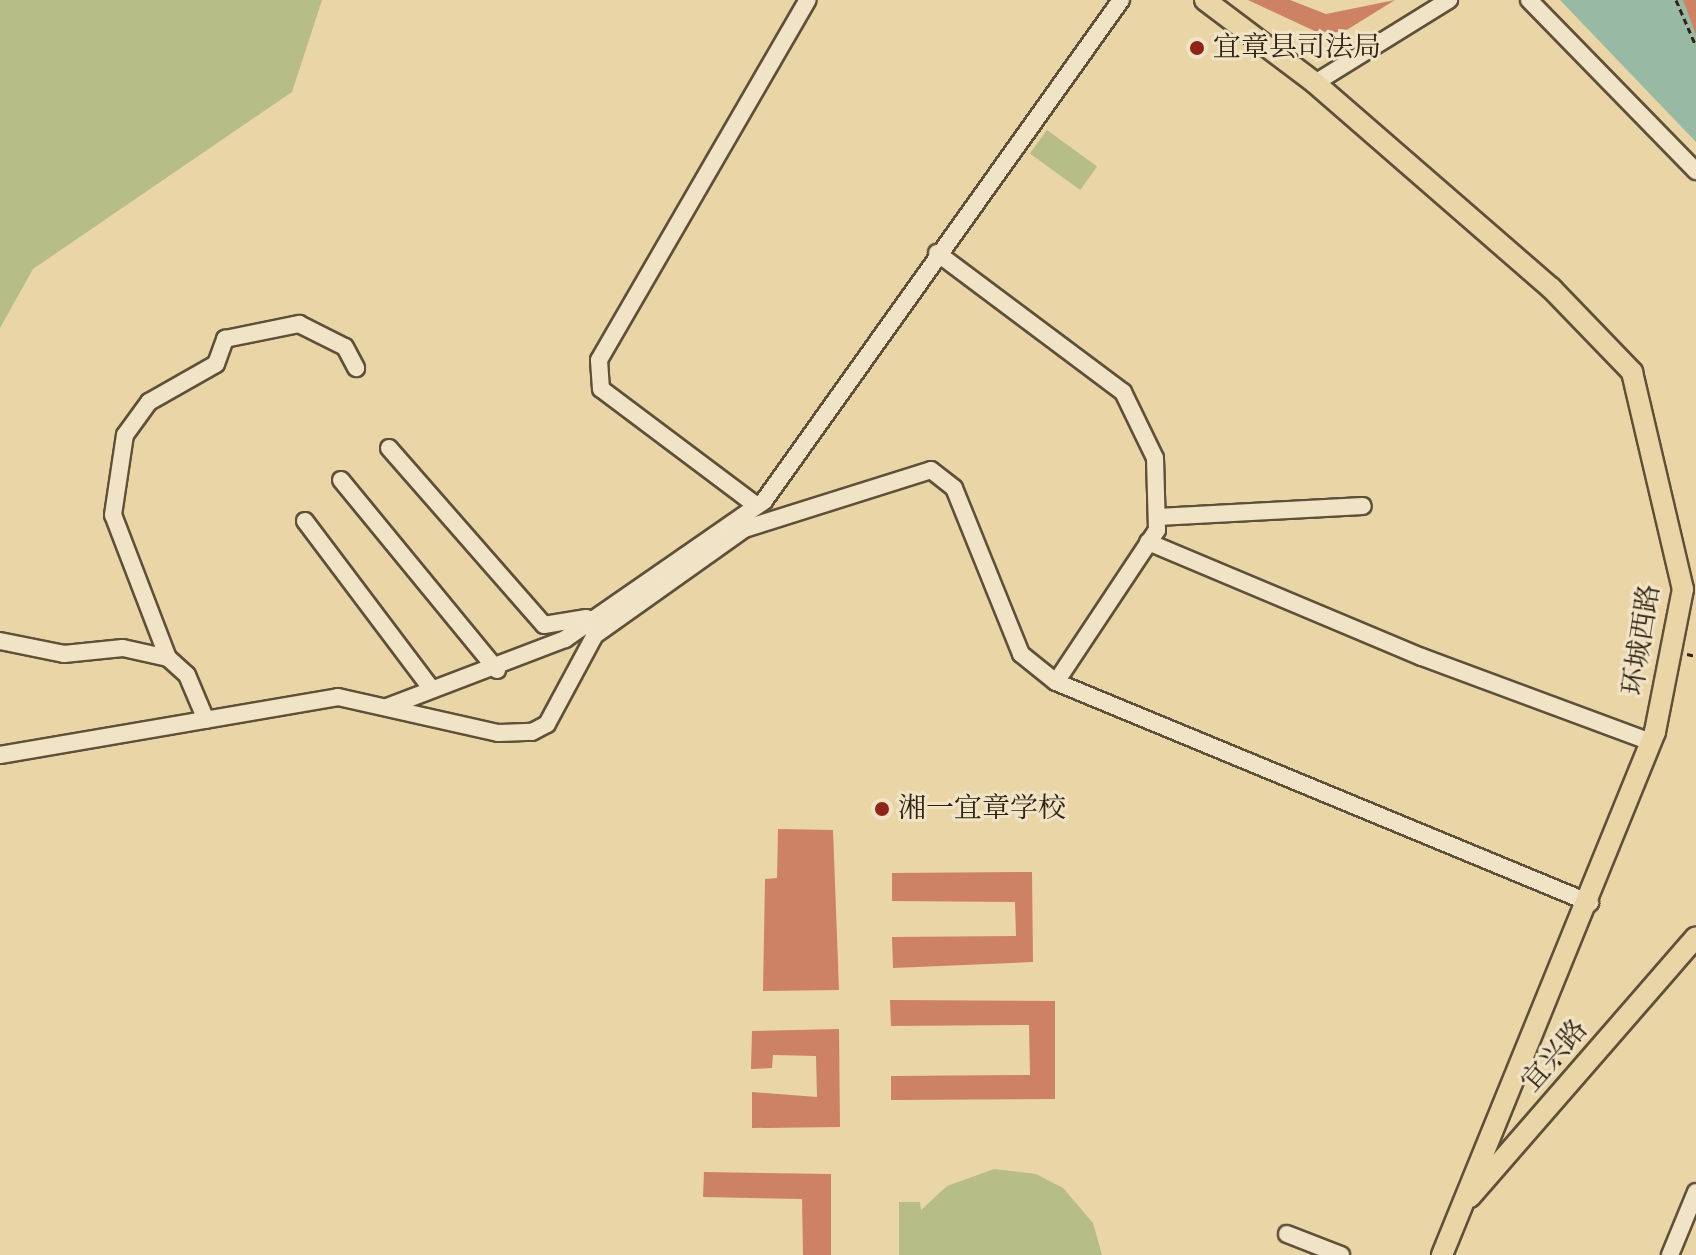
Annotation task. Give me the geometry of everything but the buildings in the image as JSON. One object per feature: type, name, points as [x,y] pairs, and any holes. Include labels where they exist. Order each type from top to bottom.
[{"type":"main road","name":"环城西路","points":[[1205,0],[1315,83],[1551,288],[1632,372],[1683,589],[1651,742],[1590,903],[1457,1212],[1442,1255]]},
{"type":"main road","name":"宜兴路","points":[[1457,1212],[1696,937]]},
{"type":"street","points":[[753,503],[601,389],[599,360],[808,0]]},
{"type":"street","points":[[387,707],[430,687],[497,670],[565,639],[753,503],[764,501],[937,253],[1121,0]]},
{"type":"street","points":[[1315,83],[1449,0]]},
{"type":"street","points":[[1529,0],[1696,171]]},
{"type":"street","points":[[937,253],[1123,392],[1155,458],[1158,517],[1148,542],[1056,682]]},
{"type":"street","points":[[206,720],[187,675],[168,658],[113,515],[125,435],[149,402],[216,364],[225,339],[299,324],[345,347],[356,368]]},
{"type":"street","points":[[389,448],[544,625],[594,616]]},
{"type":"street","points":[[0,755],[322,698],[387,707],[498,733],[532,732],[547,724],[595,635],[744,529],[931,470],[954,488],[1021,654],[1056,682],[1590,903]]},
{"type":"street","points":[[341,480],[497,670]]},
{"type":"street","points":[[1158,517],[1363,506]]},
{"type":"street","points":[[305,521],[430,687]]},
{"type":"street","points":[[1148,542],[1447,667],[1651,742]]},
{"type":"street","points":[[0,641],[64,654],[123,648],[168,658]]},
{"type":"street","points":[[1670,1255],[1696,1192]]},
{"type":"street","points":[[1287,1234],[1341,1255]]},
{"type":"path","points":[[1676,0],[1696,46]]},
{"type":"path","points":[[1531,1039],[1575,1076]]},
{"type":"green space","points":[[0,0],[322,0],[292,92],[33,269],[0,328]]},
{"type":"green space","points":[[1047,130],[1097,166],[1080,190],[1030,153]]},
{"type":"green space","points":[[994,1169],[1036,1174],[1063,1188],[1093,1223],[1102,1255],[899,1255],[899,1202],[920,1202],[921,1210],[947,1186]]},
{"type":"shaded area","points":[[1560,0],[1688,0],[1696,16],[1696,142]]},
{"type":"place","name":"宜章县司法局","points":[[1197,48]]},
{"type":"place","name":"湘一宜章学校","points":[[882,809]]}]
